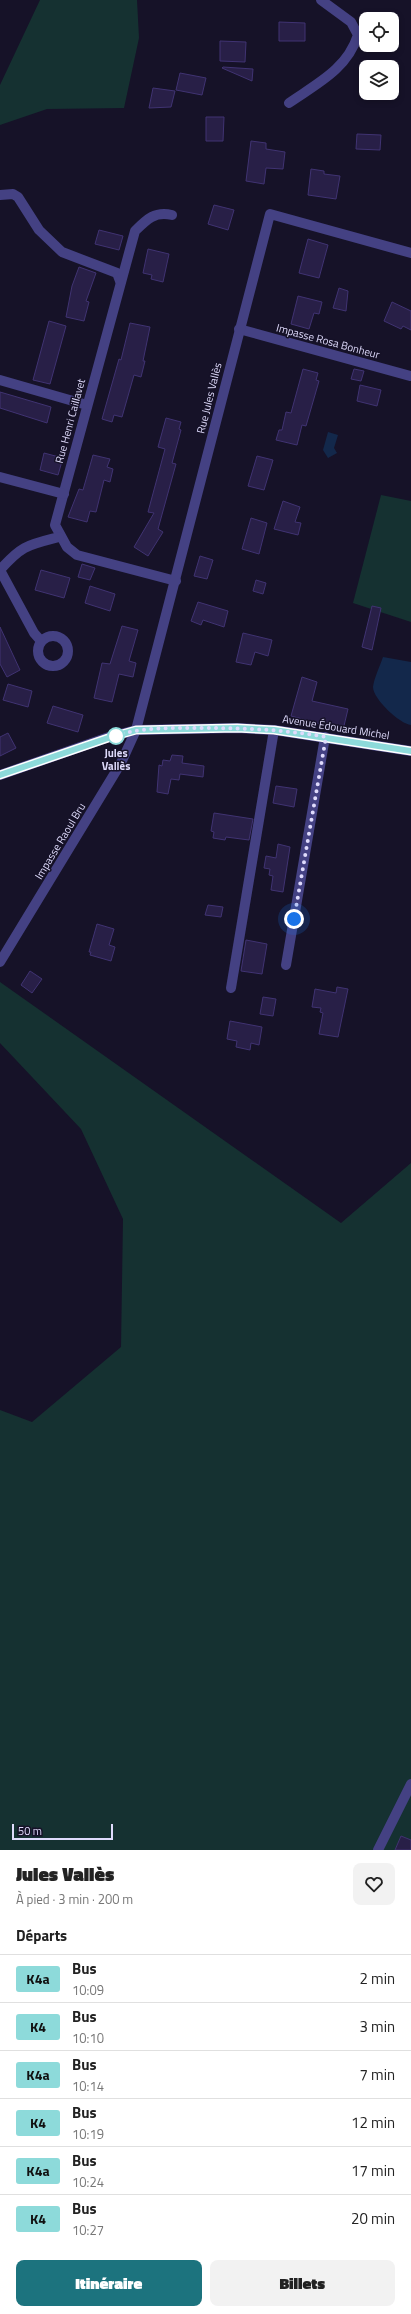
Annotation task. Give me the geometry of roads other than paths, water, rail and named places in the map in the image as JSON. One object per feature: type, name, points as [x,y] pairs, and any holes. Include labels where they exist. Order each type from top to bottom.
[{"type":"street","points":[[289,103],[334,72],[353,51],[358,35],[351,22],[321,0]]},
{"type":"street","points":[[0,195],[13,194],[26,207],[39,230],[62,252],[117,273],[120,282]]},
{"type":"street","name":"Rue Henri Caillavet","points":[[59,537],[55,526],[56,519],[135,230],[148,217],[162,213],[172,215]]},
{"type":"street","name":"Rue Jules Vallès","points":[[136,730],[176,581],[239,329],[270,214],[411,253]]},
{"type":"street","name":"Impasse Rosa Bonheur","points":[[239,329],[410,376]]},
{"type":"street","points":[[0,380],[87,405]]},
{"type":"street","points":[[0,478],[64,494]]},
{"type":"street","points":[[41,641],[34,633],[0,570],[16,552],[27,545],[59,537],[67,547],[77,555],[176,581]]},
{"type":"street","name":"Avenue Édouard Michel","points":[[0,775],[108,738],[136,730],[237,728],[274,730],[411,751]]},
{"type":"street","name":"Impasse Raoul Bru","points":[[0,962],[121,763],[136,730]]},
{"type":"street","points":[[231,988],[274,730]]},
{"type":"street","points":[[286,965],[326,737]]},
{"type":"street","points":[[378,1850],[388,1827],[411,1784]]},
{"type":"water","points":[[328,432],[338,435],[334,448],[337,453],[328,458],[323,450]]},
{"type":"water","points":[[383,657],[411,662],[411,725],[406,724],[394,716],[377,698],[374,692],[374,683]]},
{"type":"place","name":"Jules Vallès","points":[[116,736]]}]
